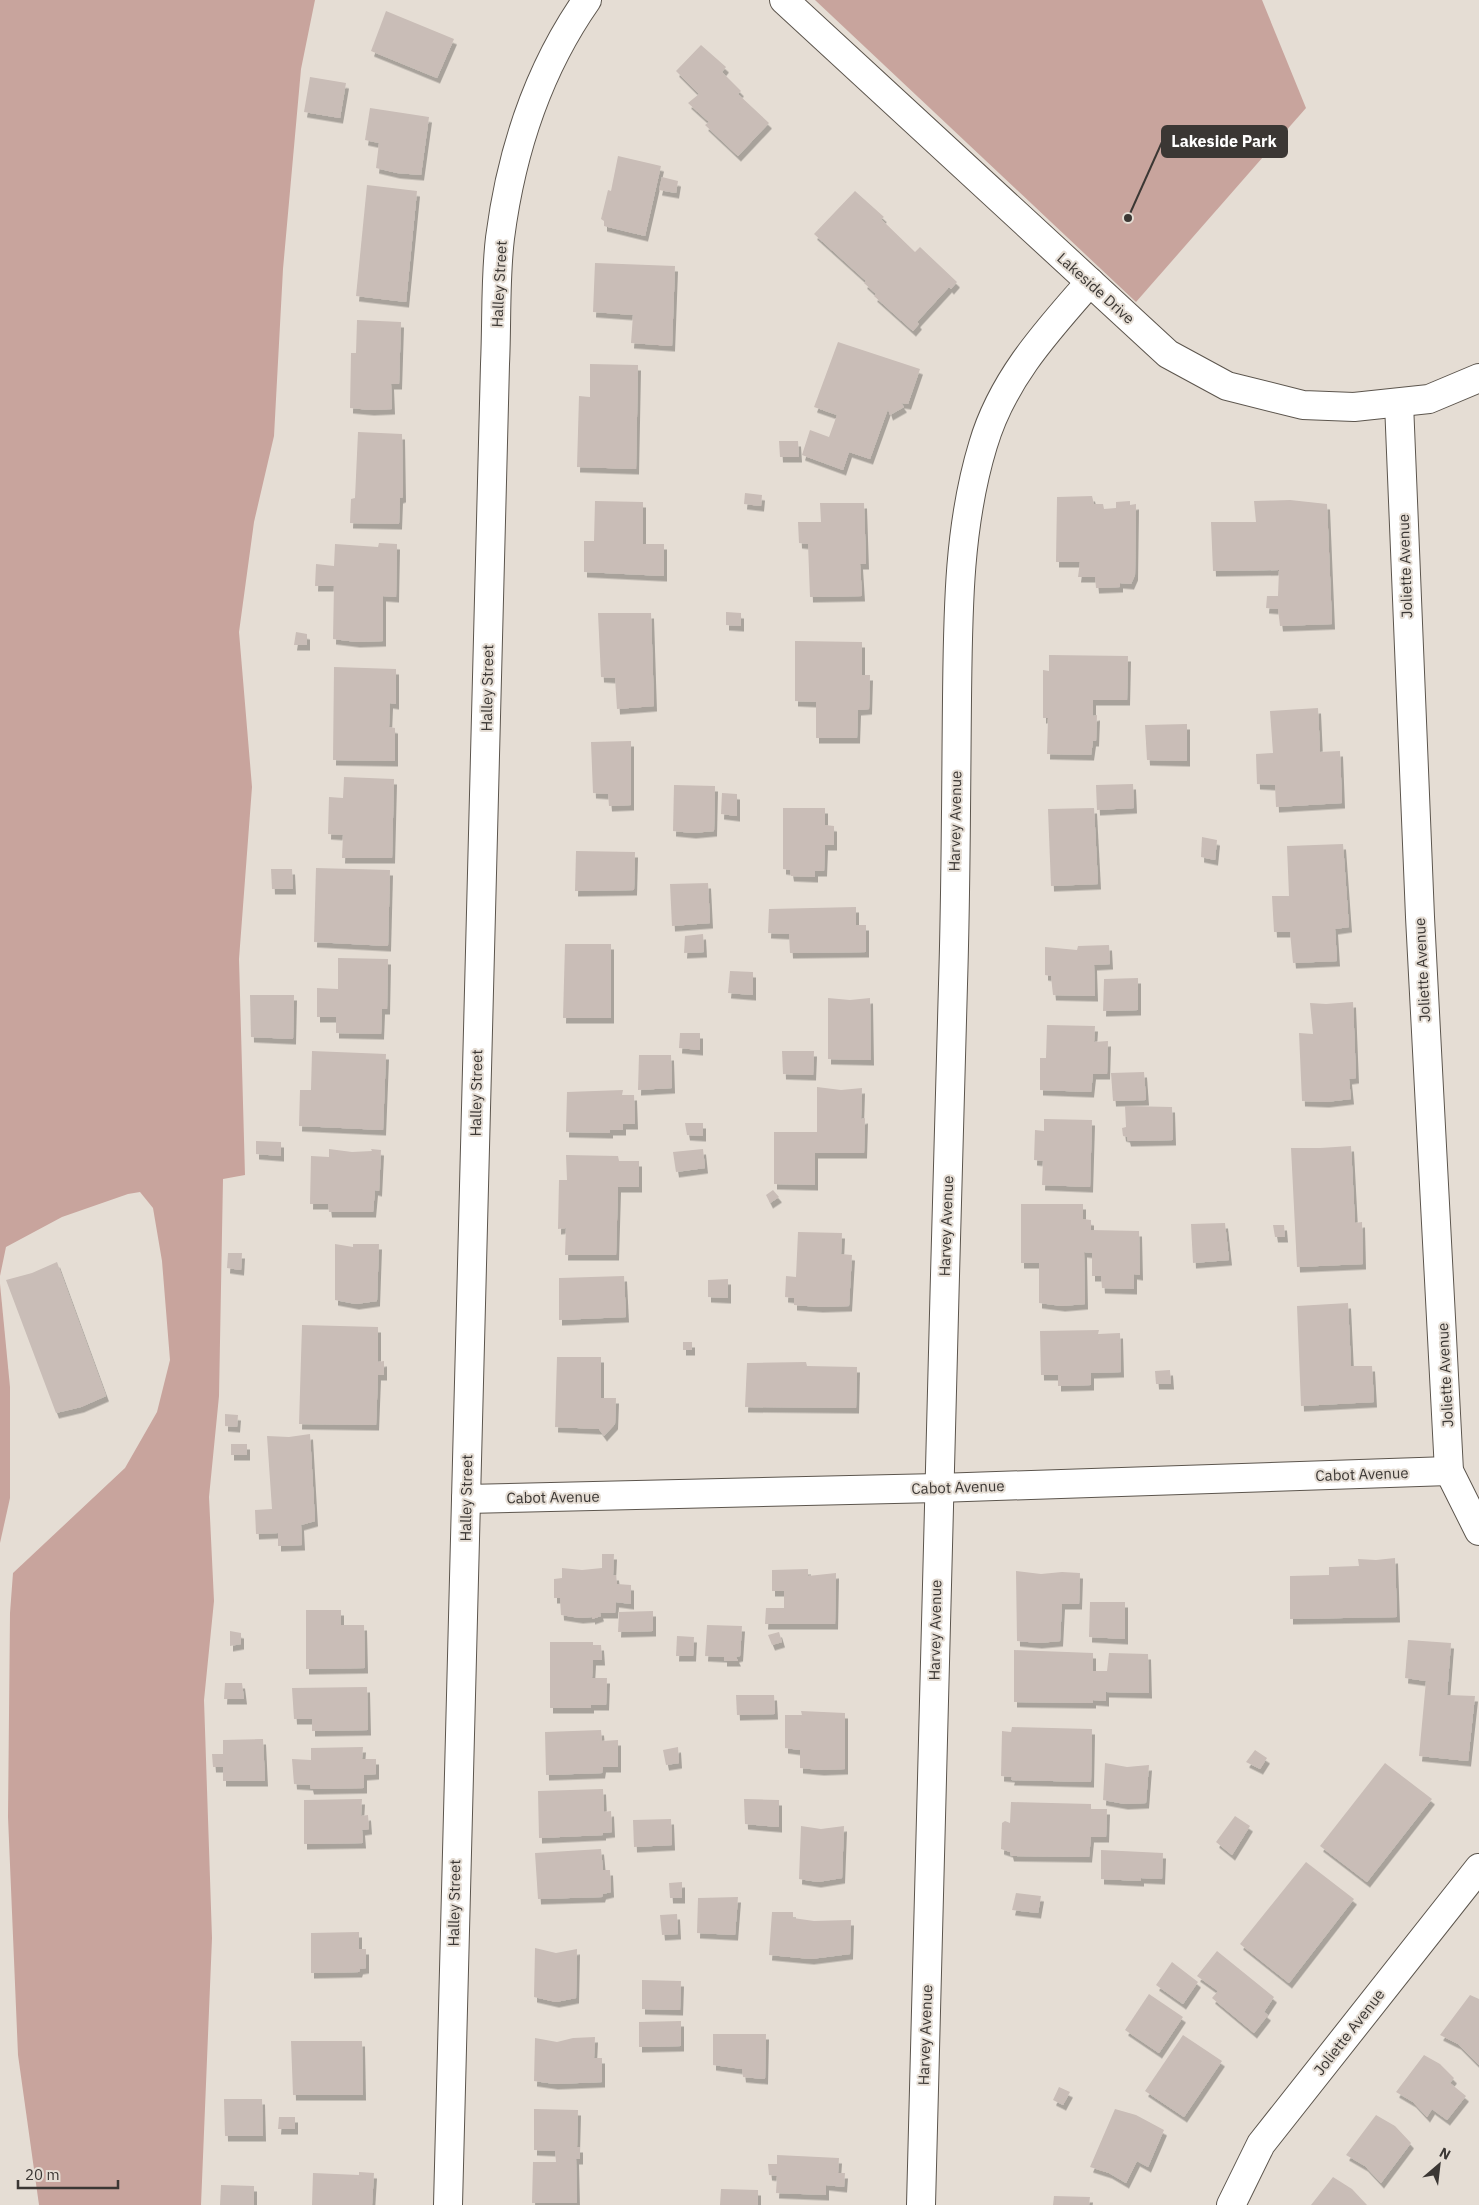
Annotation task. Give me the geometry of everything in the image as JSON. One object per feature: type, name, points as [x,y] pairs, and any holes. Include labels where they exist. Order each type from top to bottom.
[{"type":"street","name":"Halley Street","points":[[448,2205],[494,384],[500,240],[509,178],[527,119],[539,88],[567,29],[588,0]]},
{"type":"street","name":"Lakeside Drive","points":[[784,0],[1168,354],[1227,386],[1303,405],[1354,408],[1430,399],[1479,378]]},
{"type":"street","name":"Harvey Avenue","points":[[921,2205],[938,1488],[953,977],[958,632],[961,561],[983,442],[1008,384],[1039,339],[1090,282]]},
{"type":"street","name":"Joliette Avenue","points":[[1399,403],[1419,907],[1450,1471],[1479,1531]]},
{"type":"street","name":"Cabot Avenue","points":[[466,1499],[938,1488],[1450,1471]]},
{"type":"street","name":"Joliette Avenue","points":[[1232,2205],[1261,2144],[1479,1868]]},
{"type":"shaded area","points":[[0,0],[315,0],[301,69],[283,269],[274,436],[254,522],[239,632],[252,787],[239,959],[245,1175],[223,1179],[219,1396],[209,1497],[214,1601],[204,1700],[212,1938],[201,2205],[39,2205],[18,2055],[8,1817],[10,1613],[13,1573],[125,1468],[157,1412],[170,1360],[162,1261],[153,1208],[140,1192],[128,1194],[62,1217],[6,1247],[0,1276]]},
{"type":"shaded area","points":[[815,0],[1262,0],[1306,108],[1136,302]]},
{"type":"shaded area","points":[[0,1284],[10,1387],[10,1498],[0,1543]]},
{"type":"building","points":[[386,11],[454,39],[437,78],[371,51]]},
{"type":"building","points":[[701,45],[726,67],[722,72],[741,91],[738,94],[769,123],[738,156],[705,125],[709,122],[688,103],[699,94],[676,71]]},
{"type":"building","points":[[310,77],[346,83],[340,118],[304,112]]},
{"type":"building","points":[[370,108],[429,117],[421,175],[397,173],[376,168],[379,143],[365,140]]},
{"type":"building","points":[[618,156],[661,166],[645,236],[604,226],[604,221],[601,219],[608,190],[611,191]]},
{"type":"building","points":[[662,177],[678,181],[676,193],[659,190]]},
{"type":"building","points":[[367,185],[417,191],[406,302],[356,296]]},
{"type":"building","points":[[855,191],[884,217],[881,219],[915,252],[920,247],[957,282],[951,289],[949,287],[917,322],[919,324],[913,331],[874,296],[876,294],[864,283],[866,281],[814,234]]},
{"type":"building","points":[[595,263],[675,266],[672,346],[631,343],[633,315],[593,312]]},
{"type":"building","points":[[357,320],[401,322],[399,384],[391,384],[392,409],[350,408],[351,353],[356,353]]},
{"type":"building","points":[[838,342],[920,369],[908,404],[901,403],[904,407],[890,415],[888,409],[870,459],[849,452],[843,470],[802,455],[810,430],[829,437],[837,415],[814,407]]},
{"type":"building","points":[[590,364],[638,365],[636,469],[577,467],[579,396],[590,397]]},
{"type":"building","points":[[358,432],[402,434],[403,497],[400,498],[399,524],[350,523],[351,499],[355,498]]},
{"type":"building","points":[[779,441],[798,441],[799,457],[780,457]]},
{"type":"building","points":[[745,493],[762,495],[761,506],[744,504]]},
{"type":"building","points":[[1092,496],[1094,504],[1103,504],[1104,509],[1116,508],[1116,502],[1130,501],[1130,505],[1136,504],[1135,575],[1131,584],[1120,583],[1120,587],[1096,588],[1095,577],[1078,577],[1080,562],[1056,562],[1057,497]]},
{"type":"building","points":[[1290,500],[1327,504],[1332,624],[1280,626],[1278,609],[1266,608],[1267,596],[1278,596],[1279,570],[1213,571],[1211,522],[1256,522],[1254,501]]},
{"type":"building","points":[[595,501],[643,502],[643,544],[664,544],[664,576],[584,572],[584,541],[594,541]]},
{"type":"building","points":[[820,503],[864,503],[866,564],[860,564],[862,596],[810,597],[808,544],[799,543],[798,522],[821,522]]},
{"type":"building","points":[[379,543],[397,544],[396,597],[383,596],[383,641],[357,642],[333,639],[334,586],[315,586],[316,564],[334,566],[335,544],[378,547]]},
{"type":"building","points":[[726,612],[741,613],[741,626],[726,625]]},
{"type":"building","points":[[598,613],[651,613],[654,706],[617,709],[615,678],[601,677]]},
{"type":"building","points":[[296,632],[307,634],[307,645],[294,645]]},
{"type":"building","points":[[795,641],[862,642],[862,675],[870,675],[869,709],[858,710],[857,738],[816,738],[816,702],[795,701]]},
{"type":"building","points":[[1049,655],[1128,656],[1127,700],[1093,700],[1093,716],[1097,715],[1096,741],[1093,741],[1091,755],[1047,754],[1048,718],[1043,718],[1043,670],[1049,671]]},
{"type":"building","points":[[334,667],[396,669],[396,704],[390,703],[389,727],[395,728],[395,761],[333,760]]},
{"type":"building","points":[[1318,708],[1320,752],[1340,751],[1342,803],[1276,807],[1275,785],[1257,784],[1256,754],[1273,753],[1270,711]]},
{"type":"building","points":[[1187,724],[1187,761],[1147,760],[1145,725]]},
{"type":"building","points":[[631,741],[631,805],[609,806],[608,794],[593,793],[591,742]]},
{"type":"building","points":[[344,777],[394,779],[392,858],[342,858],[343,835],[328,834],[329,797],[343,798]]},
{"type":"building","points":[[1133,784],[1134,808],[1097,810],[1096,785]]},
{"type":"building","points":[[674,785],[715,786],[714,831],[693,833],[673,831]]},
{"type":"building","points":[[722,793],[737,794],[737,816],[721,814]]},
{"type":"building","points":[[783,808],[825,808],[825,825],[834,826],[834,845],[825,845],[824,871],[815,871],[815,877],[791,876],[790,870],[783,869]]},
{"type":"building","points":[[1094,808],[1098,884],[1051,886],[1048,809]]},
{"type":"building","points":[[1202,837],[1217,840],[1215,860],[1201,857]]},
{"type":"building","points":[[1343,844],[1349,927],[1335,929],[1337,961],[1293,963],[1290,932],[1274,932],[1272,896],[1289,896],[1287,846]]},
{"type":"building","points":[[576,851],[635,852],[634,890],[575,891]]},
{"type":"building","points":[[316,868],[390,870],[388,946],[314,942]]},
{"type":"building","points":[[271,869],[292,869],[293,889],[272,889]]},
{"type":"building","points":[[708,883],[710,923],[672,926],[670,884]]},
{"type":"building","points":[[856,907],[856,925],[866,925],[866,952],[790,953],[789,934],[768,933],[769,909]]},
{"type":"building","points":[[703,934],[704,952],[684,953],[685,936]]},
{"type":"building","points":[[565,944],[611,944],[611,1018],[563,1018]]},
{"type":"building","points":[[1109,945],[1110,964],[1094,965],[1095,996],[1053,995],[1051,976],[1045,975],[1045,947],[1077,950],[1078,946]]},
{"type":"building","points":[[338,958],[388,959],[387,1009],[382,1009],[381,1034],[336,1033],[336,1017],[317,1017],[317,988],[338,989]]},
{"type":"building","points":[[730,971],[753,972],[753,995],[728,993]]},
{"type":"building","points":[[1138,978],[1138,1010],[1103,1011],[1104,979]]},
{"type":"building","points":[[250,995],[294,995],[293,1039],[251,1037]]},
{"type":"building","points":[[828,998],[850,1000],[870,998],[871,1060],[828,1059]]},
{"type":"building","points":[[1353,1002],[1356,1078],[1349,1079],[1351,1099],[1326,1102],[1302,1101],[1299,1033],[1313,1034],[1310,1003]]},
{"type":"building","points":[[1047,1025],[1095,1026],[1094,1042],[1108,1041],[1107,1074],[1093,1074],[1091,1092],[1040,1090],[1040,1058],[1046,1058]]},
{"type":"building","points":[[680,1033],[700,1033],[700,1050],[679,1048]]},
{"type":"building","points":[[312,1051],[386,1054],[383,1130],[299,1126],[300,1090],[311,1090]]},
{"type":"building","points":[[782,1051],[814,1051],[813,1075],[783,1074]]},
{"type":"building","points":[[639,1055],[671,1055],[672,1088],[638,1090]]},
{"type":"building","points":[[1144,1072],[1146,1100],[1113,1101],[1111,1073]]},
{"type":"building","points":[[817,1087],[841,1090],[862,1088],[861,1119],[865,1118],[864,1153],[815,1153],[815,1185],[774,1184],[774,1132],[817,1132]]},
{"type":"building","points":[[623,1090],[622,1095],[634,1095],[635,1124],[623,1124],[623,1130],[610,1130],[610,1133],[566,1132],[567,1092]]},
{"type":"building","points":[[1125,1106],[1172,1107],[1173,1140],[1128,1141],[1127,1137],[1123,1136],[1122,1128],[1126,1127]]},
{"type":"building","points":[[1044,1119],[1092,1120],[1090,1187],[1042,1185],[1043,1161],[1034,1160],[1035,1130],[1044,1131]]},
{"type":"building","points":[[685,1123],[703,1123],[703,1136],[687,1135]]},
{"type":"building","points":[[256,1141],[281,1142],[281,1156],[256,1154]]},
{"type":"building","points":[[1351,1146],[1355,1223],[1362,1222],[1363,1264],[1297,1267],[1291,1148]]},
{"type":"building","points":[[329,1149],[352,1152],[372,1151],[371,1149],[381,1150],[379,1191],[375,1190],[373,1212],[329,1212],[328,1204],[310,1204],[311,1156],[329,1157]]},
{"type":"building","points":[[703,1149],[705,1168],[676,1172],[673,1152]]},
{"type":"building","points":[[566,1155],[618,1156],[619,1161],[639,1161],[639,1187],[618,1187],[616,1255],[565,1255],[566,1228],[558,1229],[559,1180],[567,1180]]},
{"type":"building","points":[[773,1190],[779,1197],[770,1203],[766,1195]]},
{"type":"building","points":[[1021,1204],[1083,1204],[1083,1219],[1091,1220],[1091,1230],[1139,1231],[1140,1275],[1134,1274],[1134,1289],[1102,1288],[1101,1276],[1092,1276],[1092,1253],[1084,1252],[1085,1304],[1062,1306],[1039,1303],[1039,1263],[1021,1263]]},
{"type":"building","points":[[1225,1223],[1229,1260],[1193,1263],[1191,1224]]},
{"type":"building","points":[[1273,1225],[1284,1225],[1285,1237],[1275,1237]]},
{"type":"building","points":[[798,1232],[842,1233],[841,1254],[852,1255],[849,1306],[820,1307],[794,1305],[794,1298],[785,1297],[786,1276],[796,1277]]},
{"type":"building","points":[[335,1244],[353,1247],[353,1244],[379,1244],[377,1301],[356,1304],[335,1300]]},
{"type":"building","points":[[228,1253],[242,1253],[241,1270],[227,1268]]},
{"type":"building","points":[[57,1262],[106,1396],[81,1407],[56,1413],[6,1280],[32,1273]]},
{"type":"building","points":[[624,1276],[626,1317],[559,1320],[559,1278]]},
{"type":"building","points":[[728,1279],[728,1298],[708,1297],[708,1280]]},
{"type":"building","points":[[1348,1303],[1351,1366],[1372,1366],[1374,1402],[1301,1406],[1297,1306]]},
{"type":"building","points":[[302,1325],[378,1327],[378,1362],[384,1361],[384,1375],[378,1375],[376,1425],[299,1424]]},
{"type":"building","points":[[1099,1330],[1098,1334],[1120,1333],[1121,1372],[1091,1373],[1091,1385],[1058,1386],[1058,1375],[1041,1375],[1040,1331]]},
{"type":"building","points":[[683,1342],[692,1342],[692,1350],[683,1350]]},
{"type":"building","points":[[557,1357],[601,1357],[601,1398],[616,1398],[615,1424],[604,1436],[599,1429],[555,1427]]},
{"type":"building","points":[[806,1362],[807,1366],[857,1367],[856,1408],[745,1407],[747,1363]]},
{"type":"building","points":[[1170,1370],[1171,1384],[1156,1384],[1155,1371]]},
{"type":"building","points":[[225,1414],[238,1415],[237,1427],[225,1426]]},
{"type":"building","points":[[310,1434],[315,1521],[301,1525],[302,1545],[278,1546],[278,1533],[256,1534],[255,1510],[272,1509],[267,1436],[289,1437]]},
{"type":"building","points":[[231,1444],[247,1444],[247,1455],[231,1455]]},
{"type":"building","points":[[602,1554],[614,1554],[613,1575],[616,1575],[617,1584],[631,1585],[631,1604],[616,1602],[615,1613],[600,1613],[601,1616],[592,1619],[592,1617],[580,1618],[561,1615],[560,1598],[554,1598],[554,1579],[562,1578],[562,1568],[582,1570],[602,1568]]},
{"type":"building","points":[[1395,1558],[1397,1617],[1290,1619],[1290,1576],[1329,1575],[1329,1567],[1359,1566],[1358,1559]]},
{"type":"building","points":[[808,1569],[808,1576],[836,1573],[835,1624],[765,1624],[766,1608],[784,1608],[784,1591],[772,1591],[772,1570]]},
{"type":"building","points":[[1016,1571],[1041,1574],[1080,1573],[1079,1604],[1062,1604],[1060,1641],[1039,1643],[1017,1641]]},
{"type":"building","points":[[1090,1602],[1125,1602],[1125,1639],[1089,1637]]},
{"type":"building","points":[[306,1610],[341,1610],[341,1625],[364,1625],[365,1668],[306,1669]]},
{"type":"building","points":[[653,1611],[653,1631],[618,1632],[619,1612]]},
{"type":"building","points":[[707,1625],[742,1626],[740,1656],[736,1657],[738,1661],[724,1661],[724,1657],[705,1656]]},
{"type":"building","points":[[230,1631],[241,1633],[241,1644],[230,1646]]},
{"type":"building","points":[[779,1632],[782,1642],[772,1645],[768,1635]]},
{"type":"building","points":[[677,1636],[694,1637],[693,1656],[676,1656]]},
{"type":"building","points":[[1408,1640],[1451,1643],[1447,1695],[1475,1696],[1468,1761],[1419,1756],[1426,1681],[1405,1678]]},
{"type":"building","points":[[550,1642],[593,1642],[593,1645],[601,1645],[602,1660],[593,1660],[592,1678],[607,1678],[606,1705],[591,1705],[591,1708],[550,1708]]},
{"type":"building","points":[[1014,1650],[1093,1653],[1093,1671],[1107,1671],[1109,1653],[1148,1654],[1149,1693],[1106,1692],[1106,1701],[1093,1700],[1093,1703],[1014,1702]]},
{"type":"building","points":[[225,1683],[242,1683],[244,1699],[224,1699]]},
{"type":"building","points":[[367,1687],[368,1730],[312,1731],[312,1719],[294,1719],[292,1688]]},
{"type":"building","points":[[736,1695],[774,1695],[775,1714],[737,1715]]},
{"type":"building","points":[[801,1711],[845,1713],[845,1769],[821,1770],[800,1768],[800,1750],[785,1748],[785,1715],[802,1715]]},
{"type":"building","points":[[1012,1727],[1092,1729],[1091,1782],[1011,1780],[1012,1777],[1001,1776],[1002,1731],[1011,1732]]},
{"type":"building","points":[[601,1730],[602,1741],[618,1740],[618,1767],[603,1767],[602,1773],[546,1775],[545,1732]]},
{"type":"building","points":[[263,1739],[265,1781],[223,1781],[223,1767],[213,1767],[212,1754],[223,1754],[223,1740]]},
{"type":"building","points":[[363,1747],[362,1759],[376,1759],[376,1774],[364,1775],[364,1788],[311,1789],[310,1785],[294,1784],[292,1759],[311,1760],[311,1748]]},
{"type":"building","points":[[678,1747],[679,1763],[666,1765],[663,1750]]},
{"type":"building","points":[[1255,1750],[1267,1758],[1260,1769],[1246,1762]]},
{"type":"building","points":[[1105,1763],[1127,1767],[1149,1765],[1146,1803],[1125,1804],[1103,1800]]},
{"type":"building","points":[[1385,1763],[1432,1799],[1367,1882],[1320,1846]]},
{"type":"building","points":[[603,1789],[604,1812],[611,1811],[612,1832],[603,1833],[603,1835],[539,1838],[538,1791]]},
{"type":"building","points":[[362,1799],[361,1816],[368,1815],[369,1829],[362,1830],[363,1843],[304,1844],[304,1800]]},
{"type":"building","points":[[744,1799],[779,1800],[779,1827],[745,1824]]},
{"type":"building","points":[[1011,1802],[1091,1804],[1091,1809],[1107,1809],[1106,1837],[1091,1837],[1089,1857],[1011,1856],[1010,1852],[1001,1849],[1002,1823],[1005,1821],[1010,1823]]},
{"type":"building","points":[[1235,1816],[1250,1826],[1232,1855],[1216,1842]]},
{"type":"building","points":[[671,1819],[672,1845],[634,1847],[633,1820]]},
{"type":"building","points":[[801,1826],[821,1829],[844,1826],[842,1878],[818,1882],[799,1879]]},
{"type":"building","points":[[601,1849],[603,1870],[610,1870],[611,1892],[603,1894],[602,1897],[538,1899],[535,1853]]},
{"type":"building","points":[[1101,1850],[1163,1853],[1162,1879],[1141,1878],[1141,1881],[1101,1879]]},
{"type":"building","points":[[1306,1862],[1354,1899],[1289,1983],[1240,1944]]},
{"type":"building","points":[[682,1882],[682,1898],[670,1898],[669,1883]]},
{"type":"building","points":[[1016,1893],[1041,1896],[1038,1913],[1012,1910]]},
{"type":"building","points":[[738,1897],[735,1935],[697,1933],[698,1898]]},
{"type":"building","points":[[772,1912],[793,1912],[793,1918],[814,1921],[851,1920],[850,1954],[811,1959],[769,1955]]},
{"type":"building","points":[[677,1914],[678,1934],[662,1935],[660,1915]]},
{"type":"building","points":[[359,1932],[359,1949],[366,1949],[366,1968],[360,1969],[359,1972],[311,1973],[311,1933]]},
{"type":"building","points":[[535,1948],[556,1953],[577,1949],[576,1998],[556,2002],[534,1997]]},
{"type":"building","points":[[1217,1951],[1274,1997],[1264,2012],[1268,2015],[1254,2033],[1212,1998],[1218,1991],[1197,1976]]},
{"type":"building","points":[[1172,1962],[1198,1982],[1183,2004],[1156,1985]]},
{"type":"building","points":[[642,1980],[681,1981],[680,2010],[642,2009]]},
{"type":"building","points":[[1149,1994],[1183,2017],[1159,2053],[1125,2030]]},
{"type":"building","points":[[1470,1995],[1479,1999],[1479,2065],[1458,2044],[1440,2035]]},
{"type":"building","points":[[681,2021],[681,2046],[639,2047],[639,2022]]},
{"type":"building","points":[[713,2034],[766,2034],[765,2079],[743,2077],[742,2069],[713,2065]]},
{"type":"building","points":[[1183,2035],[1222,2061],[1184,2117],[1145,2091]]},
{"type":"building","points":[[595,2037],[594,2058],[602,2058],[602,2082],[555,2084],[534,2081],[535,2038],[557,2042],[573,2038]]},
{"type":"building","points":[[291,2041],[362,2041],[363,2095],[293,2095]]},
{"type":"building","points":[[1424,2055],[1440,2064],[1454,2078],[1450,2083],[1466,2096],[1447,2120],[1432,2109],[1427,2117],[1413,2102],[1396,2092]]},
{"type":"building","points":[[1059,2087],[1070,2092],[1063,2105],[1053,2100]]},
{"type":"building","points":[[224,2099],[262,2099],[263,2136],[225,2136]]},
{"type":"building","points":[[534,2109],[578,2110],[577,2147],[580,2147],[580,2159],[576,2159],[577,2203],[532,2203],[533,2162],[556,2162],[555,2151],[534,2150]]},
{"type":"building","points":[[1115,2109],[1136,2115],[1164,2130],[1148,2167],[1137,2161],[1126,2183],[1109,2173],[1090,2167]]},
{"type":"building","points":[[1376,2115],[1395,2126],[1411,2143],[1381,2183],[1365,2166],[1346,2155]]},
{"type":"building","points":[[279,2117],[295,2117],[295,2129],[278,2129]]},
{"type":"building","points":[[777,2155],[839,2158],[838,2173],[845,2173],[844,2187],[826,2185],[826,2195],[776,2193],[777,2176],[769,2175],[768,2164],[777,2164]]},
{"type":"building","points":[[359,2172],[374,2173],[372,2205],[312,2205],[313,2173],[359,2175]]},
{"type":"building","points":[[1333,2177],[1352,2189],[1367,2205],[1311,2205]]},
{"type":"building","points":[[221,2185],[254,2186],[254,2205],[220,2205]]},
{"type":"building","points":[[721,2189],[758,2190],[758,2205],[720,2205]]},
{"type":"building","points":[[1054,2196],[1090,2197],[1089,2205],[1053,2205]]},
{"type":"place","name":"Lakeside Park","points":[[1128,218]]}]
